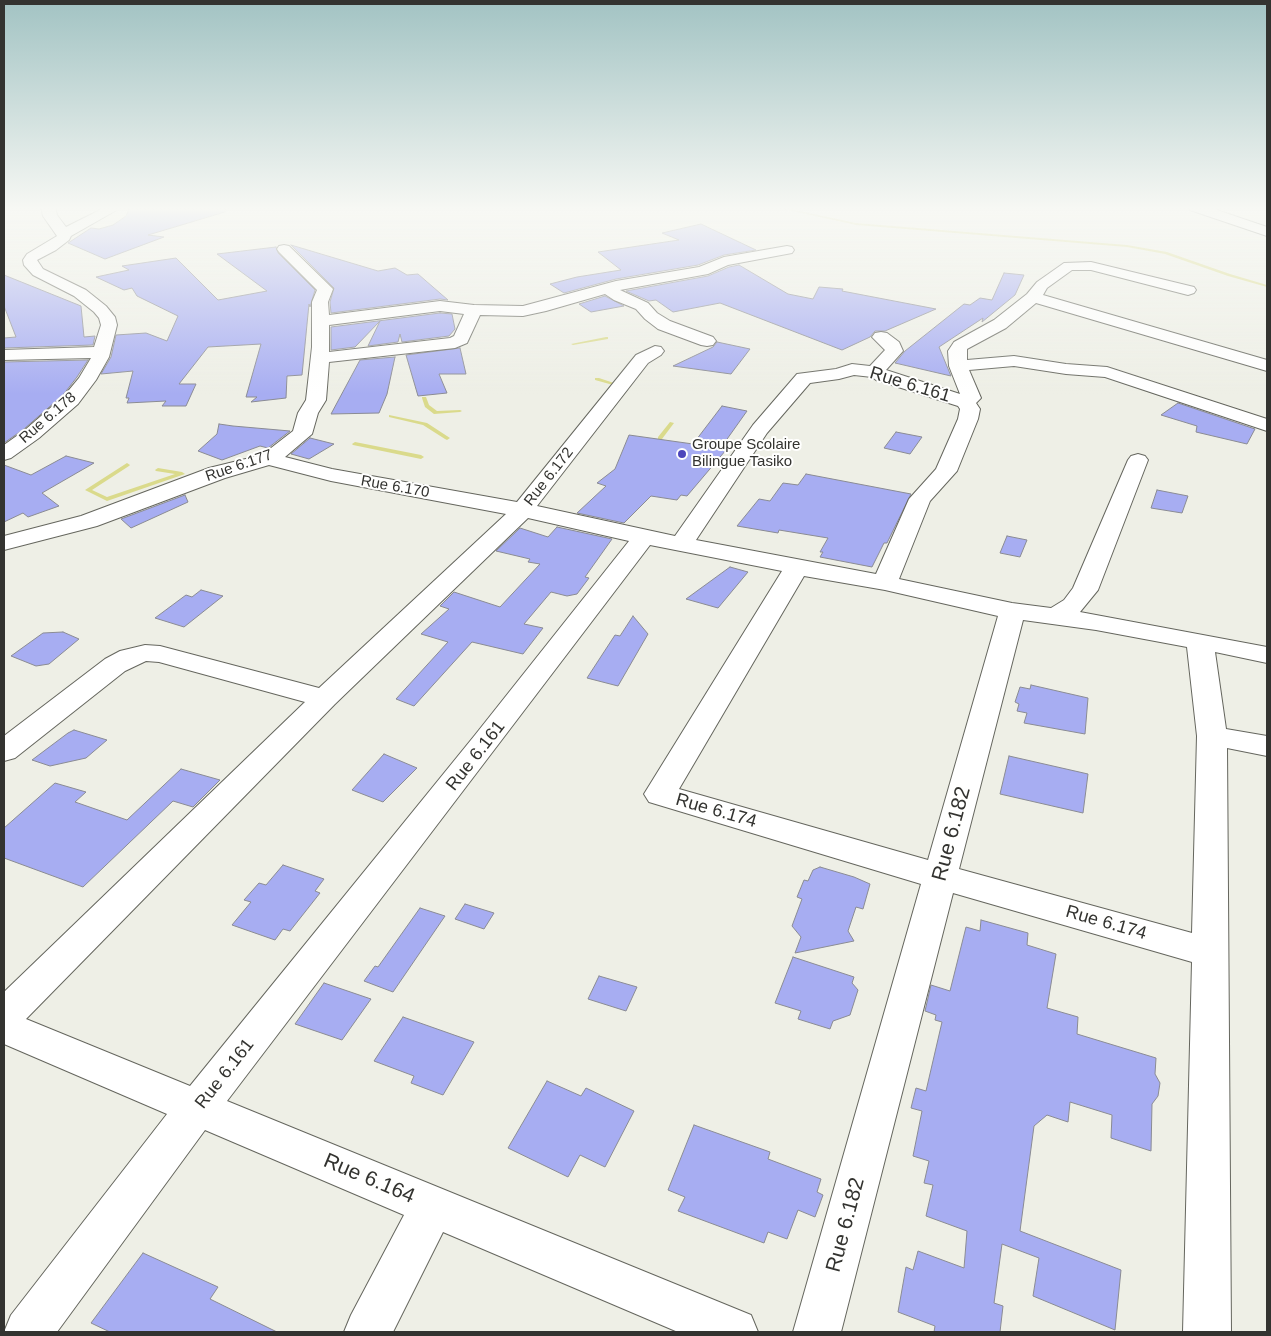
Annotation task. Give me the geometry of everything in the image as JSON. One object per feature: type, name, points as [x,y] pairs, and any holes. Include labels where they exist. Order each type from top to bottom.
[{"type":"street","name":"Rue 6.178","points":[[4,454],[32,434],[72,400],[87,380],[101,352],[109,325],[107,317],[100,309],[72,287],[35,269]]},
{"type":"street","name":"Rue 6.177","points":[[4,543],[89,521],[217,473],[269,459],[302,434],[308,413],[316,400],[320,358],[320,302],[325,289],[305,269]]},
{"type":"street","points":[[321,321],[440,306],[474,310],[522,311],[540,308],[608,289],[706,269]]},
{"type":"street","name":"Rue 6.161","points":[[681,544],[760,429],[804,378],[839,374],[852,369],[877,372],[965,402],[971,398],[958,366],[957,351],[960,346],[982,335],[1034,297],[1037,290],[1061,269]]},
{"type":"street","name":"Rue 6.161","points":[[1105,269],[1188,290]]},
{"type":"street","points":[[608,289],[620,297],[642,306],[664,326],[707,341]]},
{"type":"street","points":[[1034,297],[1267,366]]},
{"type":"street","points":[[320,358],[455,343],[461,340],[474,310]]},
{"type":"street","points":[[982,335],[1015,343],[1107,372]]},
{"type":"street","points":[[877,372],[877,369],[894,351],[893,346],[881,337]]},
{"type":"street","name":"Rue 6.172","points":[[644,537],[523,510],[642,359],[655,351]]},
{"type":"street","points":[[4,355],[101,352]]},
{"type":"street","name":"Rue 6.161","points":[[958,366],[1014,361],[1066,369],[1107,372],[1267,425]]},
{"type":"street","points":[[885,583],[920,499],[946,472],[968,419],[970,409],[965,402]]},
{"type":"street","name":"Rue 6.170","points":[[269,459],[331,475],[523,510]]},
{"type":"street","points":[[1057,616],[1073,605],[1084,590],[1138,460]]},
{"type":"street","points":[[4,1016],[325,698],[523,510]]},
{"type":"street","points":[[644,537],[885,583],[1012,611],[1057,616],[1267,654]]},
{"type":"street","name":"Rue 6.161","points":[[28,1332],[198,1107],[486,742],[644,537]]},
{"type":"street","name":"Rue 6.174","points":[[797,567],[660,794],[941,877],[1209,952]]},
{"type":"street","name":"Rue 6.182","points":[[817,1332],[1012,611]]},
{"type":"street","points":[[1200,641],[1212,736],[1207,1332]]},
{"type":"street","points":[[4,751],[115,665],[130,657],[145,653],[160,654],[325,698]]},
{"type":"street","points":[[1212,736],[1267,746]]},
{"type":"street","name":"Rue 6.164","points":[[4,1027],[734,1332]]},
{"type":"street","points":[[368,1332],[433,1206]]},
{"type":"building","points":[[128,269],[187,269],[218,300],[267,291],[238,269],[294,269],[315,290],[310,307],[309,304],[302,375],[287,376],[286,398],[251,402],[257,397],[246,397],[261,344],[208,347],[179,384],[196,384],[186,406],[162,406],[166,401],[127,403],[129,398],[126,398],[133,371],[101,374],[111,357],[116,335],[146,333],[167,341],[178,316],[137,296],[132,288],[124,290],[96,277]]},
{"type":"building","points":[[315,269],[372,269],[378,271],[397,269],[407,275],[418,274],[448,300],[440,299],[331,313],[330,302],[334,288]]},
{"type":"building","points":[[673,269],[616,279],[564,293],[550,284],[577,277],[621,270]]},
{"type":"building","points":[[724,269],[746,269],[788,294],[813,299],[819,287],[843,289],[842,291],[936,309],[885,331],[875,331],[870,337],[842,350],[720,303],[673,312],[656,300],[649,301],[626,291],[708,276]]},
{"type":"building","points":[[1004,273],[1024,275],[1015,295],[982,322],[983,318],[939,347],[951,376],[895,363],[905,351],[964,304],[970,305],[980,298],[992,300]]},
{"type":"building","points":[[4,275],[81,306],[84,337],[95,336],[93,345],[4,348],[4,338],[16,337],[4,306]]},
{"type":"building","points":[[605,296],[624,306],[591,312],[579,304]]},
{"type":"building","points":[[440,313],[452,314],[455,329],[449,336],[402,342],[400,334],[398,342],[368,346],[380,321],[355,347],[331,350],[331,327]]},
{"type":"building","points":[[717,342],[750,349],[731,374],[673,366],[713,347]]},
{"type":"building","points":[[460,348],[466,374],[439,374],[447,393],[418,396],[406,355]]},
{"type":"building","points":[[395,357],[387,394],[379,413],[331,414],[360,360]]},
{"type":"building","points":[[88,360],[63,395],[24,429],[4,443],[4,362]]},
{"type":"building","points":[[1178,403],[1255,429],[1247,444],[1196,432],[1197,426],[1161,415]]},
{"type":"building","points":[[722,406],[747,411],[720,449],[726,450],[687,496],[681,495],[677,500],[651,496],[624,523],[577,513],[606,486],[597,483],[615,469],[629,435],[693,444]]},
{"type":"building","points":[[219,424],[290,431],[268,448],[260,446],[222,460],[198,451],[217,434]]},
{"type":"building","points":[[896,432],[922,437],[910,454],[884,448]]},
{"type":"building","points":[[310,438],[334,444],[309,459],[291,454]]},
{"type":"building","points":[[66,456],[94,463],[42,493],[59,506],[28,517],[23,513],[4,522],[4,465],[31,475]]},
{"type":"building","points":[[806,474],[911,494],[887,543],[884,543],[872,567],[820,557],[823,552],[820,552],[828,538],[779,530],[778,533],[737,526],[759,499],[770,501],[783,483],[798,485]]},
{"type":"building","points":[[1157,490],[1188,496],[1182,513],[1151,508]]},
{"type":"building","points":[[185,495],[188,502],[131,528],[121,519]]},
{"type":"building","points":[[557,527],[612,539],[585,577],[589,578],[577,594],[567,596],[551,592],[524,624],[543,628],[523,654],[472,642],[414,706],[396,699],[448,642],[421,634],[449,609],[440,606],[454,592],[500,607],[540,564],[528,562],[530,559],[496,551],[520,528],[548,537]]},
{"type":"building","points":[[1007,536],[1027,540],[1020,557],[1000,553]]},
{"type":"building","points":[[730,567],[748,572],[718,608],[686,599]]},
{"type":"building","points":[[201,590],[223,596],[184,627],[155,618],[186,595],[192,597]]},
{"type":"building","points":[[633,616],[648,634],[618,686],[587,678],[615,635],[620,636]]},
{"type":"building","points":[[63,632],[79,639],[49,664],[36,666],[11,656],[43,633]]},
{"type":"building","points":[[1031,685],[1088,698],[1085,734],[1024,723],[1027,713],[1017,711],[1019,704],[1015,702],[1020,687],[1030,689]]},
{"type":"building","points":[[74,730],[107,740],[86,758],[50,766],[32,760],[68,733]]},
{"type":"building","points":[[384,754],[417,768],[383,802],[352,790]]},
{"type":"building","points":[[1009,756],[1088,774],[1083,813],[1000,794]]},
{"type":"building","points":[[181,769],[220,780],[193,807],[173,801],[83,887],[4,858],[4,828],[55,783],[86,792],[75,802],[127,820]]},
{"type":"building","points":[[283,865],[324,879],[315,891],[320,893],[290,931],[283,929],[275,940],[232,925],[251,902],[244,900],[259,883],[266,885]]},
{"type":"building","points":[[820,867],[870,884],[863,909],[856,907],[848,931],[854,941],[795,953],[801,937],[792,926],[802,899],[797,897],[804,880],[808,881],[813,870]]},
{"type":"building","points":[[465,904],[494,913],[484,929],[455,919]]},
{"type":"building","points":[[420,908],[445,916],[393,992],[364,981],[375,966],[378,967]]},
{"type":"building","points":[[981,920],[1028,933],[1027,945],[1056,954],[1047,1008],[1078,1017],[1077,1034],[1156,1058],[1155,1074],[1160,1083],[1158,1096],[1152,1104],[1151,1151],[1111,1138],[1112,1115],[1070,1102],[1068,1122],[1047,1115],[1034,1126],[1020,1231],[1121,1270],[1115,1330],[1033,1296],[1039,1258],[1002,1244],[994,1303],[1003,1306],[1000,1332],[934,1332],[935,1326],[898,1312],[906,1267],[913,1270],[918,1251],[964,1268],[967,1231],[926,1216],[933,1185],[924,1183],[929,1161],[913,1156],[922,1111],[911,1108],[916,1088],[926,1091],[942,1022],[935,1020],[936,1015],[925,1011],[931,985],[950,991],[966,927],[980,931]]},
{"type":"building","points":[[793,957],[854,977],[852,983],[858,990],[850,1015],[833,1021],[830,1029],[798,1019],[801,1011],[775,1003]]},
{"type":"building","points":[[599,976],[637,987],[626,1011],[588,999]]},
{"type":"building","points":[[324,983],[371,999],[342,1040],[295,1024]]},
{"type":"building","points":[[403,1017],[474,1042],[443,1095],[411,1083],[414,1076],[374,1061]]},
{"type":"building","points":[[547,1081],[581,1096],[586,1088],[634,1111],[605,1167],[580,1155],[568,1177],[508,1148]]},
{"type":"building","points":[[694,1125],[770,1152],[768,1159],[821,1179],[817,1192],[823,1195],[815,1217],[798,1210],[787,1239],[768,1232],[764,1243],[678,1211],[685,1197],[668,1190]]},
{"type":"building","points":[[143,1253],[218,1287],[210,1299],[277,1332],[110,1332],[91,1323]]},
{"type":"waterway","points":[[1213,269],[1267,286]]},
{"type":"waterway","points":[[573,344],[606,338]]},
{"type":"waterway","points":[[597,379],[615,384]]},
{"type":"waterway","points":[[424,398],[427,406],[436,413],[460,411]]},
{"type":"waterway","points":[[391,416],[425,424],[447,438]]},
{"type":"waterway","points":[[660,438],[672,423]]},
{"type":"waterway","points":[[355,444],[421,457]]},
{"type":"waterway","points":[[127,465],[88,490],[107,499],[182,474],[158,470]]},
{"type":"place","name":"Groupe Scolaire Bilingue Tasiko","points":[[682,454]]}]
